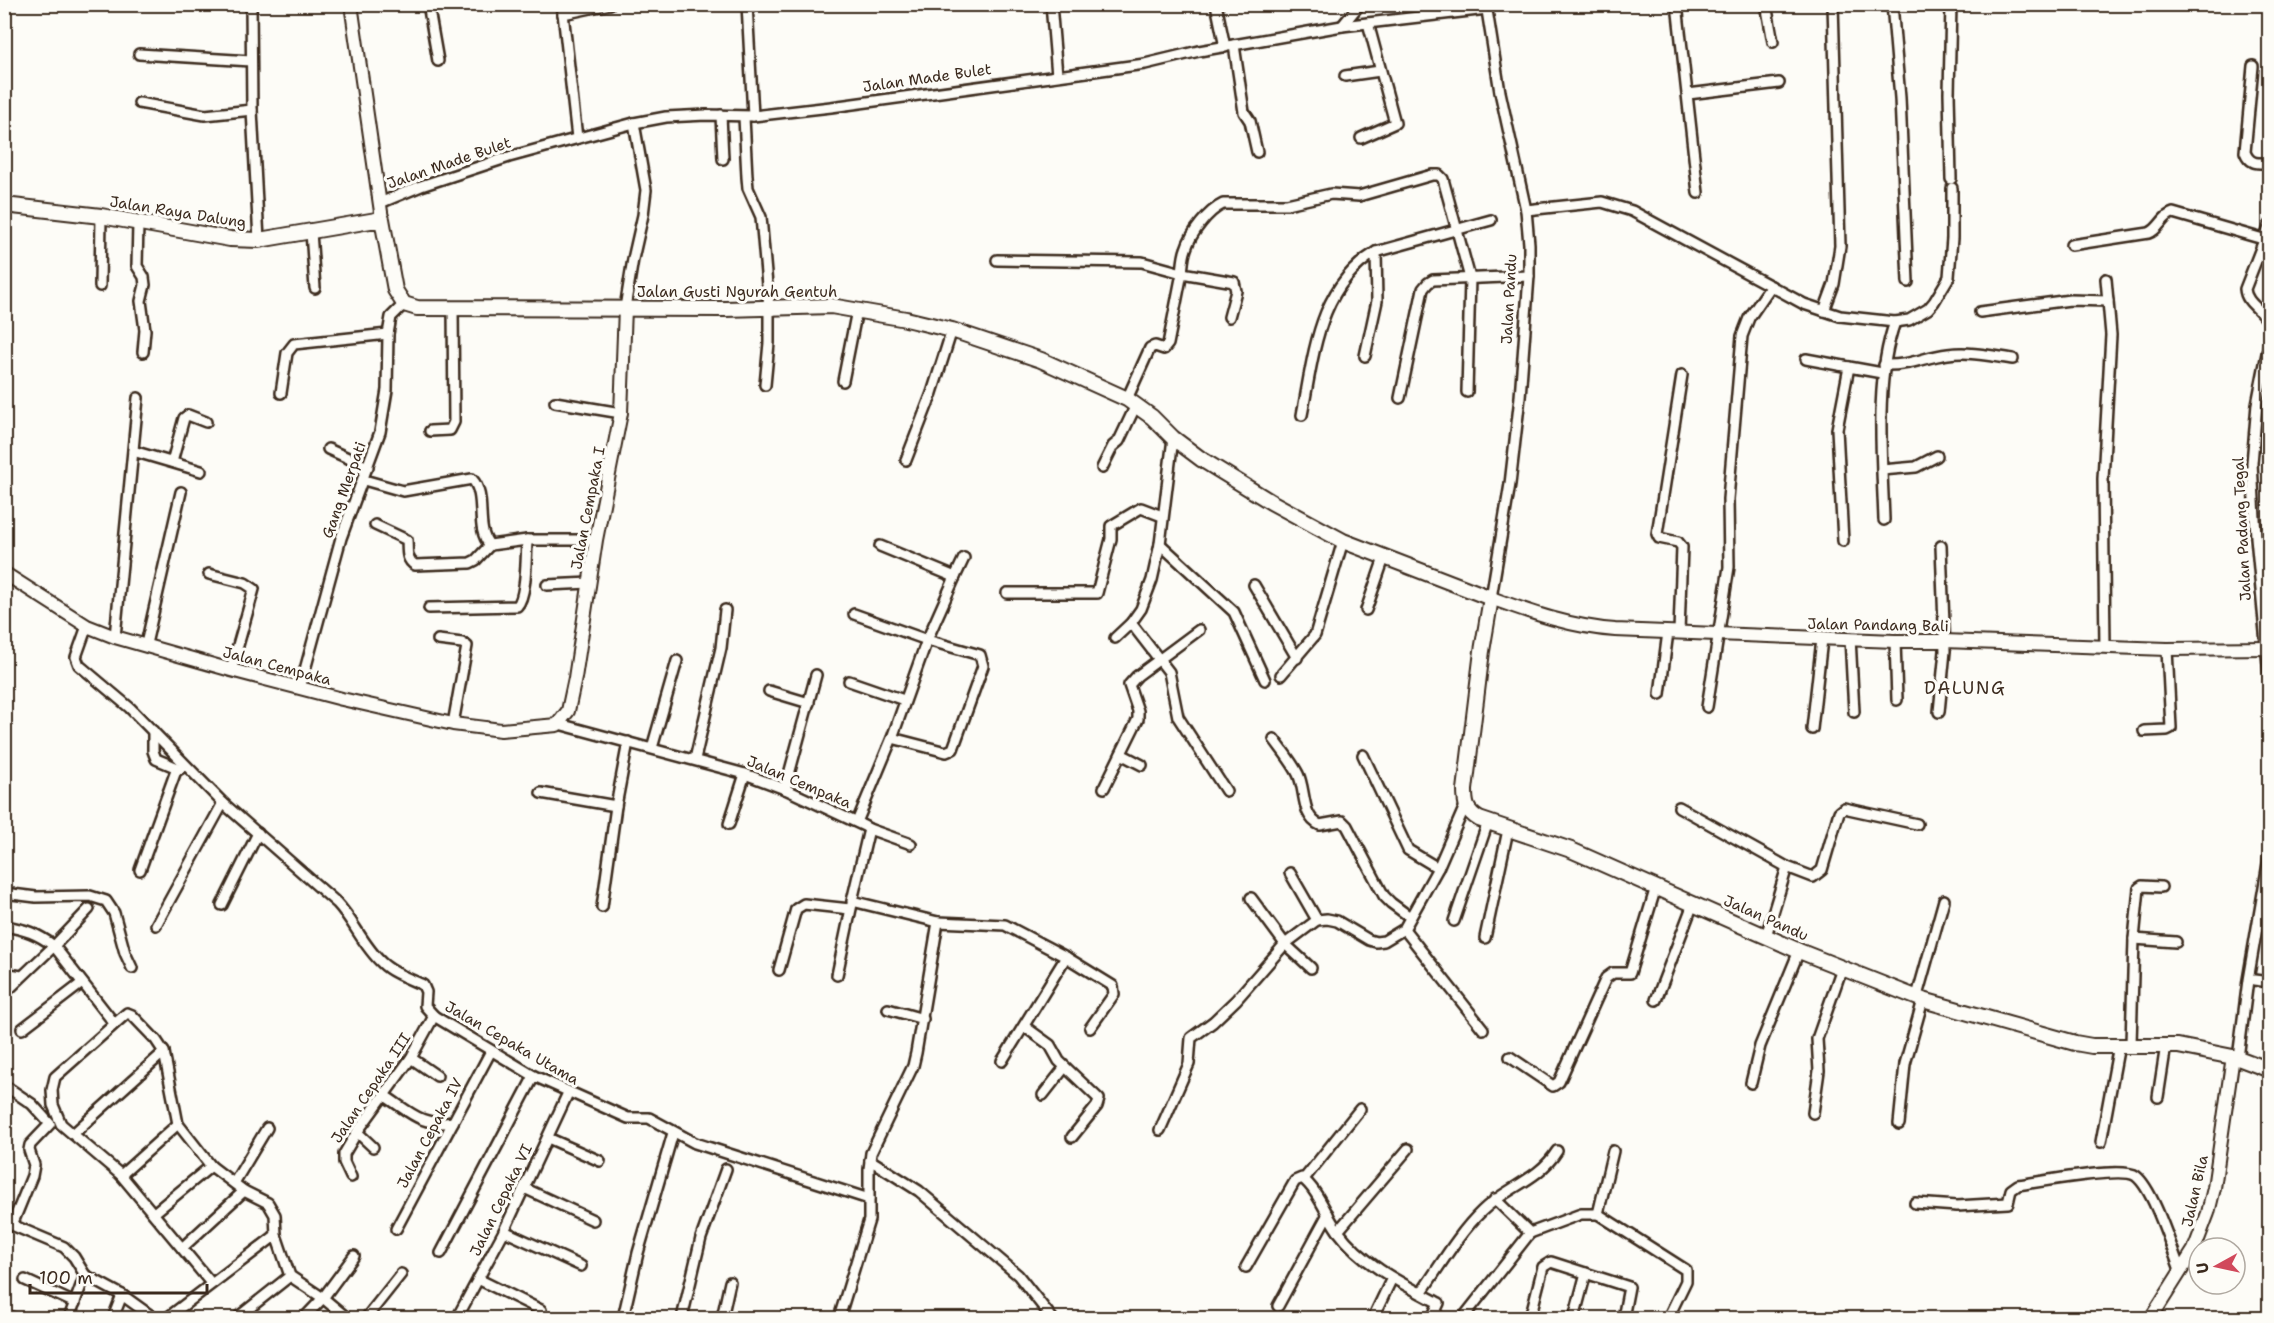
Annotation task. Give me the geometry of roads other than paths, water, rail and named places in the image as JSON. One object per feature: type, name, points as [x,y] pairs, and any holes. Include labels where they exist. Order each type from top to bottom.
[{"type":"main road","name":"Jalan Raya Dalung","points":[[4,205],[101,216],[230,239],[259,240],[382,219]]},
{"type":"main road","points":[[382,219],[392,281],[397,295],[404,304]]},
{"type":"main road","name":"Jalan Gusti Ngurah Gentuh","points":[[404,304],[423,309],[831,306],[906,319],[952,330],[1066,370],[1132,402],[1201,459],[1271,502],[1343,541],[1489,597]]},
{"type":"main road","name":"Jalan Pandu","points":[[1489,597],[1465,790],[1465,806],[1471,814],[1508,830],[1571,850],[1799,951],[1920,998],[2075,1043],[2166,1045],[2235,1057],[2268,1069]]},
{"type":"street","points":[[251,4],[252,110],[259,240]]},
{"type":"street","points":[[351,4],[382,219]]},
{"type":"street","points":[[428,4],[438,61]]},
{"type":"street","points":[[577,138],[562,9],[610,4]]},
{"type":"street","points":[[747,4],[749,116],[747,177],[748,188],[758,207],[760,217],[769,308],[770,344],[765,386]]},
{"type":"street","points":[[1051,4],[1057,75]]},
{"type":"street","points":[[1216,4],[1229,46],[1244,112],[1250,121],[1257,152]]},
{"type":"street","points":[[1342,26],[1360,4]]},
{"type":"street","points":[[1677,4],[1698,193]]},
{"type":"street","points":[[1766,4],[1773,42]]},
{"type":"street","points":[[1824,311],[1834,284],[1840,246],[1833,4]]},
{"type":"street","points":[[1892,4],[1900,98],[1908,282]]},
{"type":"street","points":[[1526,210],[1608,202],[1632,211],[1804,304],[1852,318],[1895,322],[1909,320],[1928,309],[1948,277],[1952,238],[1949,93],[1951,4]]},
{"type":"street","name":"Jalan Made Bulet","points":[[380,203],[421,186],[577,138],[634,123],[679,115],[749,116],[1146,64],[1229,46],[1342,26],[1486,7]]},
{"type":"street","name":"Jalan Pandu","points":[[1486,7],[1502,101],[1526,210],[1529,244],[1529,276],[1520,398],[1510,484],[1489,597]]},
{"type":"street","points":[[1361,138],[1395,123],[1368,23]]},
{"type":"street","points":[[139,54],[251,61]]},
{"type":"street","points":[[2253,66],[2245,152],[2253,163],[2270,163]]},
{"type":"street","points":[[1346,76],[1380,70]]},
{"type":"street","points":[[1688,94],[1779,83]]},
{"type":"street","points":[[139,103],[205,115],[252,110]]},
{"type":"street","points":[[721,115],[723,159]]},
{"type":"street","points":[[625,308],[646,190],[634,123]]},
{"type":"street","points":[[1102,468],[1113,446],[1119,441],[1150,348],[1155,346],[1164,349],[1168,344],[1184,257],[1190,238],[1212,211],[1223,204],[1287,204],[1331,194],[1359,196],[1437,175],[1443,179],[1470,278],[1467,392]]},
{"type":"street","points":[[2071,245],[2149,233],[2157,229],[2168,214],[2173,213],[2263,239]]},
{"type":"street","points":[[100,286],[101,216]]},
{"type":"street","points":[[1302,415],[1321,326],[1332,297],[1350,271],[1360,261],[1376,252],[1491,220]]},
{"type":"street","points":[[138,224],[137,266],[144,277],[145,285],[141,302],[145,330],[143,352]]},
{"type":"street","points":[[2270,225],[2245,289],[2247,299],[2267,313],[2270,326]]},
{"type":"street","points":[[311,232],[315,288]]},
{"type":"street","points":[[1365,356],[1377,301],[1376,252]]},
{"type":"street","points":[[997,260],[1142,262],[1182,273],[1234,282],[1236,291],[1229,317]]},
{"type":"street","points":[[1400,398],[1425,286],[1433,280],[1529,276]]},
{"type":"street","points":[[2105,646],[2106,543],[2103,479],[2111,335],[2106,279]]},
{"type":"street","points":[[1707,707],[1730,555],[1728,499],[1742,336],[1749,318],[1771,286]]},
{"type":"street","points":[[1980,312],[2070,300],[2108,301]]},
{"type":"street","name":"Gang Merpati","points":[[300,688],[341,538],[380,432],[385,409],[388,334],[391,317],[404,304]]},
{"type":"street","points":[[430,431],[450,430],[454,423],[453,308]]},
{"type":"street","name":"Jalan Cempaka I","points":[[559,724],[568,711],[596,540],[621,413],[625,308]]},
{"type":"street","points":[[843,381],[857,310]]},
{"type":"street","points":[[1884,520],[1883,369],[1888,342],[1895,322]]},
{"type":"street","points":[[906,460],[932,393],[952,330]]},
{"type":"street","points":[[281,393],[287,353],[294,344],[388,334]]},
{"type":"street","name":"Jalan Padang Tegal","points":[[2270,338],[2257,404],[2252,463],[2270,685]]},
{"type":"street","points":[[1806,359],[1849,367],[1883,369],[1961,352],[2013,359]]},
{"type":"street","points":[[1843,541],[1837,429],[1849,367]]},
{"type":"street","points":[[1660,694],[1674,632],[1683,550],[1681,543],[1660,539],[1658,534],[1682,375]]},
{"type":"street","points":[[115,637],[138,398]]},
{"type":"street","points":[[555,402],[621,413]]},
{"type":"street","points":[[172,462],[184,418],[188,415],[206,422]]},
{"type":"street","points":[[1115,638],[1131,623],[1147,596],[1160,544],[1173,438]]},
{"type":"street","points":[[328,449],[368,467]]},
{"type":"street","points":[[133,451],[201,471]]},
{"type":"street","points":[[1882,470],[1916,467],[1937,456]]},
{"type":"street","points":[[364,480],[403,491],[472,479],[478,492],[485,538],[490,545]]},
{"type":"street","points":[[146,644],[181,492]]},
{"type":"street","points":[[1007,593],[1097,593],[1111,539],[1111,526],[1141,508],[1162,516]]},
{"type":"street","points":[[375,525],[407,540],[407,554],[415,565],[470,562],[480,556],[490,545],[527,540],[596,540]]},
{"type":"street","points":[[429,608],[517,606],[521,602],[523,592],[527,540]]},
{"type":"street","points":[[1281,675],[1315,635],[1343,541]]},
{"type":"street","points":[[1160,544],[1234,612],[1265,680]]},
{"type":"street","points":[[880,546],[955,577]]},
{"type":"street","points":[[1939,712],[1945,651],[1941,546]]},
{"type":"street","points":[[857,822],[892,738],[927,640],[964,558]]},
{"type":"street","points":[[1366,610],[1383,558]]},
{"type":"street","name":"Jalan Cempaka","points":[[4,573],[87,626],[115,637],[300,688],[453,724],[501,729],[544,728],[559,724],[695,759],[785,789],[869,829],[911,844]]},
{"type":"street","points":[[209,574],[245,584],[254,589],[231,670]]},
{"type":"street","points":[[547,585],[590,583]]},
{"type":"street","points":[[1254,585],[1297,658]]},
{"type":"street","name":"Jalan Pandang Bali","points":[[1489,597],[1551,619],[1597,629],[1822,639],[1850,638],[2167,649],[2267,648]]},
{"type":"street","points":[[695,759],[721,648],[725,610]]},
{"type":"street","points":[[854,614],[927,640],[977,653],[982,660],[983,666],[953,749],[946,752],[892,738]]},
{"type":"street","points":[[1131,623],[1160,658],[1171,679],[1178,717],[1226,791]]},
{"type":"street","name":"Jalan Cepaka Utama","points":[[87,626],[76,657],[79,665],[130,708],[223,803],[347,913],[373,954],[383,965],[423,985],[426,992],[425,1006],[434,1016],[534,1076],[568,1093],[628,1118],[649,1119],[673,1133],[737,1158],[869,1199]]},
{"type":"street","points":[[1104,788],[1139,714],[1129,685],[1160,658],[1199,630]]},
{"type":"street","points":[[1850,638],[1854,712]]},
{"type":"street","points":[[1812,729],[1822,639]]},
{"type":"street","points":[[438,640],[462,643],[467,646],[453,724]]},
{"type":"street","points":[[1895,641],[1897,700]]},
{"type":"street","points":[[2144,731],[2171,728],[2167,649]]},
{"type":"street","points":[[652,748],[677,661]]},
{"type":"street","points":[[785,789],[816,675]]},
{"type":"street","points":[[849,681],[904,700]]},
{"type":"street","points":[[770,691],[808,703]]},
{"type":"street","name":"Jalan Cepaka Utama","points":[[153,732],[153,751],[156,759],[195,775]]},
{"type":"street","points":[[1274,738],[1299,775],[1312,820],[1320,825],[1342,821],[1347,826],[1384,896],[1410,917]]},
{"type":"street","points":[[602,907],[616,806],[628,742]]},
{"type":"street","points":[[1121,754],[1142,765]]},
{"type":"street","points":[[1363,755],[1408,850],[1438,867]]},
{"type":"street","points":[[140,870],[177,768]]},
{"type":"street","points":[[729,824],[745,774]]},
{"type":"street","points":[[541,793],[616,806]]},
{"type":"street","points":[[156,925],[223,803]]},
{"type":"street","points":[[1161,1130],[1189,1064],[1191,1038],[1213,1022],[1236,1000],[1285,944],[1317,920],[1337,921],[1369,940],[1387,939],[1404,929],[1438,867],[1465,806]]},
{"type":"street","points":[[1679,807],[1787,867],[1810,877],[1820,874],[1839,812],[1844,808],[1917,824]]},
{"type":"street","points":[[1454,921],[1488,822]]},
{"type":"street","points":[[837,975],[869,829]]},
{"type":"street","points":[[1485,938],[1508,830]]},
{"type":"street","points":[[222,905],[258,833]]},
{"type":"street","points":[[2235,1057],[2270,852]]},
{"type":"street","points":[[1766,936],[1787,867]]},
{"type":"street","points":[[1290,873],[1317,920]]},
{"type":"street","points":[[2101,1142],[2125,1045],[2139,888],[2142,886],[2161,887]]},
{"type":"street","points":[[1510,1057],[1553,1086],[1559,1082],[1606,978],[1613,973],[1630,972],[1656,887]]},
{"type":"street","points":[[4,893],[36,897],[90,896],[106,901],[114,913],[125,953],[132,968]]},
{"type":"street","points":[[1251,898],[1285,944],[1311,968]]},
{"type":"street","points":[[1899,1124],[1905,1064],[1944,900]]},
{"type":"street","points":[[779,970],[796,909],[804,904],[851,905],[938,922],[1005,925],[1113,986],[1114,994],[1090,1028]]},
{"type":"street","points":[[1656,1000],[1693,904]]},
{"type":"street","points":[[8,990],[89,909]]},
{"type":"street","points":[[839,1318],[868,1220],[871,1153],[912,1066],[923,1019],[938,922]]},
{"type":"street","points":[[4,926],[28,930],[54,946],[114,1023]]},
{"type":"street","points":[[1404,929],[1483,1029]]},
{"type":"street","points":[[2134,939],[2176,942]]},
{"type":"street","points":[[1751,1083],[1760,1046],[1799,951]]},
{"type":"street","points":[[1002,1061],[1025,1027],[1064,960]]},
{"type":"street","points":[[1813,1113],[1819,1071],[1817,1039],[1842,968]]},
{"type":"street","points":[[4,973],[21,976]]},
{"type":"street","points":[[2254,980],[2270,982]]},
{"type":"street","points":[[22,1029],[81,983]]},
{"type":"street","points":[[888,1009],[923,1019]]},
{"type":"street","points":[[211,1283],[121,1175],[61,1124],[53,1105],[55,1077],[125,1014],[131,1014],[156,1040],[164,1052],[178,1124],[211,1166],[244,1191],[261,1198],[273,1210],[276,1235],[290,1276],[323,1298],[347,1318]]},
{"type":"street","name":"Jalan Cepaka III","points":[[351,1177],[343,1158],[357,1132],[411,1058],[434,1016]]},
{"type":"street","points":[[1025,1027],[1050,1045],[1065,1067],[1099,1099],[1098,1106],[1072,1137]]},
{"type":"street","points":[[2158,1097],[2166,1045]]},
{"type":"street","points":[[2268,1069],[2270,1049]]},
{"type":"street","name":"Jalan Cepaka IV","points":[[396,1229],[491,1051]]},
{"type":"street","points":[[73,1134],[164,1052]]},
{"type":"street","name":"Jalan Bila","points":[[2151,1318],[2194,1250],[2208,1213],[2235,1057]]},
{"type":"street","points":[[411,1058],[437,1076]]},
{"type":"street","points":[[1043,1095],[1065,1067]]},
{"type":"street","points":[[441,1253],[534,1076]]},
{"type":"street","points":[[4,1085],[32,1104],[50,1124],[30,1145],[29,1150],[34,1165],[32,1176],[8,1225],[64,1247],[74,1257],[85,1275],[122,1295],[154,1318]]},
{"type":"street","name":"Jalan Cepaka VI","points":[[457,1318],[504,1231],[568,1093]]},
{"type":"street","points":[[385,1096],[428,1123],[453,1122]]},
{"type":"street","points":[[1304,1179],[1360,1109]]},
{"type":"street","points":[[121,1175],[178,1124]]},
{"type":"street","points":[[234,1183],[267,1128]]},
{"type":"street","points":[[357,1132],[373,1147]]},
{"type":"street","points":[[623,1318],[638,1253],[673,1133]]},
{"type":"street","points":[[548,1138],[600,1161]]},
{"type":"street","points":[[1338,1231],[1408,1149]]},
{"type":"street","points":[[1421,1293],[1472,1222],[1495,1199],[1546,1167],[1557,1151]]},
{"type":"street","points":[[1598,1215],[1612,1151]]},
{"type":"street","points":[[870,1160],[919,1191],[1018,1275],[1052,1318]]},
{"type":"street","points":[[154,1213],[211,1166]]},
{"type":"street","points":[[682,1318],[701,1238],[726,1169]]},
{"type":"street","points":[[1915,1203],[1957,1206],[2008,1203],[2011,1190],[2018,1185],[2099,1173],[2128,1172],[2137,1177],[2148,1193],[2181,1272]]},
{"type":"street","points":[[1304,1179],[1338,1231],[1361,1256],[1392,1278],[1439,1303],[1432,1318]]},
{"type":"street","points":[[1246,1266],[1294,1181],[1304,1179]]},
{"type":"street","points":[[524,1188],[593,1220]]},
{"type":"street","points":[[182,1248],[244,1191]]},
{"type":"street","points":[[1495,1199],[1530,1233]]},
{"type":"street","points":[[1278,1306],[1328,1214]]},
{"type":"street","points":[[1466,1314],[1530,1233],[1581,1214],[1598,1215],[1686,1270],[1686,1281],[1668,1318]]},
{"type":"street","points":[[504,1231],[581,1266]]},
{"type":"street","points":[[167,1318],[276,1235]]},
{"type":"street","points":[[304,1318],[323,1298],[354,1256]]},
{"type":"street","points":[[1530,1318],[1545,1264],[1551,1262],[1629,1287],[1623,1318]]},
{"type":"street","points":[[1574,1318],[1586,1273]]},
{"type":"street","points":[[366,1318],[401,1274]]},
{"type":"street","points":[[69,1318],[85,1275]]},
{"type":"street","points":[[237,1318],[290,1276]]},
{"type":"street","points":[[1373,1318],[1392,1278]]},
{"type":"street","points":[[478,1279],[541,1310]]},
{"type":"street","points":[[25,1280],[75,1303]]},
{"type":"street","points":[[722,1318],[730,1282]]},
{"type":"street","points":[[113,1318],[122,1295]]},
{"type":"street","points":[[4,1315],[14,1318]]},
{"type":"district","name":"DALUNG","points":[[1965,688]]}]
